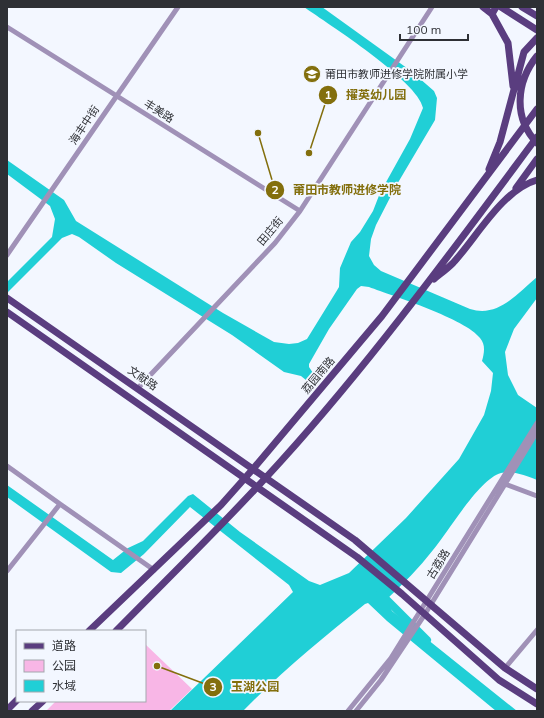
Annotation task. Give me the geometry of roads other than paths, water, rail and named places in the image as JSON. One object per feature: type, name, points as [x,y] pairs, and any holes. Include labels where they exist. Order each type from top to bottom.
[{"type":"main road","points":[[483,7],[492,14],[508,43],[514,90]]},
{"type":"main road","points":[[492,14],[496,7]]},
{"type":"main road","points":[[501,7],[537,30]]},
{"type":"main road","points":[[522,7],[537,16]]},
{"type":"main road","points":[[485,179],[500,142],[524,52],[537,38]]},
{"type":"main road","points":[[537,56],[524,76],[520,94],[520,111],[523,122],[528,134],[537,143]]},
{"type":"main road","name":"荔园南路","points":[[90,630],[197,529],[253,469],[411,278],[537,109]]},
{"type":"main road","points":[[117,630],[257,486],[348,384],[410,306],[537,138]]},
{"type":"main road","points":[[513,193],[537,159]]},
{"type":"main road","points":[[426,285],[452,264],[498,208],[517,189],[537,180]]},
{"type":"main road","name":"文献路","points":[[7,298],[253,469],[266,476],[367,550],[414,588],[428,602],[505,668],[537,689]]},
{"type":"main road","points":[[7,312],[360,559],[499,680],[537,704]]},
{"type":"main road","points":[[7,710],[16,701]]},
{"type":"main road","points":[[32,711],[42,702]]},
{"type":"street","name":"海丰中街","points":[[7,255],[178,7]]},
{"type":"street","name":"田庄街","points":[[138,388],[275,243],[300,211],[432,7]]},
{"type":"street","name":"丰美路","points":[[7,27],[300,211]]},
{"type":"street","name":"古荔路","points":[[505,481],[537,423]]},
{"type":"street","name":"古荔路","points":[[356,711],[381,680],[428,602],[537,432]]},
{"type":"street","points":[[7,466],[59,505],[123,547],[154,570]]},
{"type":"street","points":[[505,481],[537,496]]},
{"type":"street","points":[[7,571],[59,505]]},
{"type":"street","name":"古荔路","points":[[348,711],[391,658],[422,612]]},
{"type":"street","points":[[505,668],[537,630]]},
{"type":"water","points":[[304,7],[322,7],[411,71],[434,91],[437,98],[435,120],[396,186],[376,225],[371,239],[369,256],[374,265],[381,271],[470,309],[480,311],[489,310],[506,303],[537,277],[537,298],[514,329],[505,352],[508,375],[518,395],[537,408],[537,480],[510,472],[501,473],[492,477],[474,495],[422,563],[387,599],[392,611],[517,711],[496,711],[387,621],[368,603],[302,656],[243,711],[170,711],[293,592],[289,585],[190,507],[144,554],[121,573],[111,572],[7,497],[7,485],[113,560],[128,548],[143,541],[188,496],[193,494],[240,532],[309,581],[320,585],[349,573],[406,518],[459,459],[484,415],[491,391],[493,373],[482,361],[484,346],[482,341],[472,331],[460,323],[411,302],[369,287],[361,286],[357,289],[329,329],[309,364],[309,367],[313,373],[306,380],[301,376],[284,372],[232,335],[72,234],[62,238],[7,293],[7,282],[52,237],[55,219],[50,206],[7,174],[7,160],[64,200],[76,221],[223,313],[274,342],[289,344],[298,343],[307,339],[339,287],[340,268],[351,242],[360,232],[373,211],[380,193],[410,139],[423,108],[417,97],[406,83],[351,39]]},
{"type":"waterway","points":[[380,593],[427,640]]},
{"type":"place","name":"莆田市教师进修学院附属小学","points":[[312,74]]},
{"type":"place","name":"莆田市教师进修学院","points":[[258,133]]},
{"type":"place","name":"擢英幼儿园","points":[[309,153]]},
{"type":"place","name":"玉湖公园","points":[[157,666]]}]
